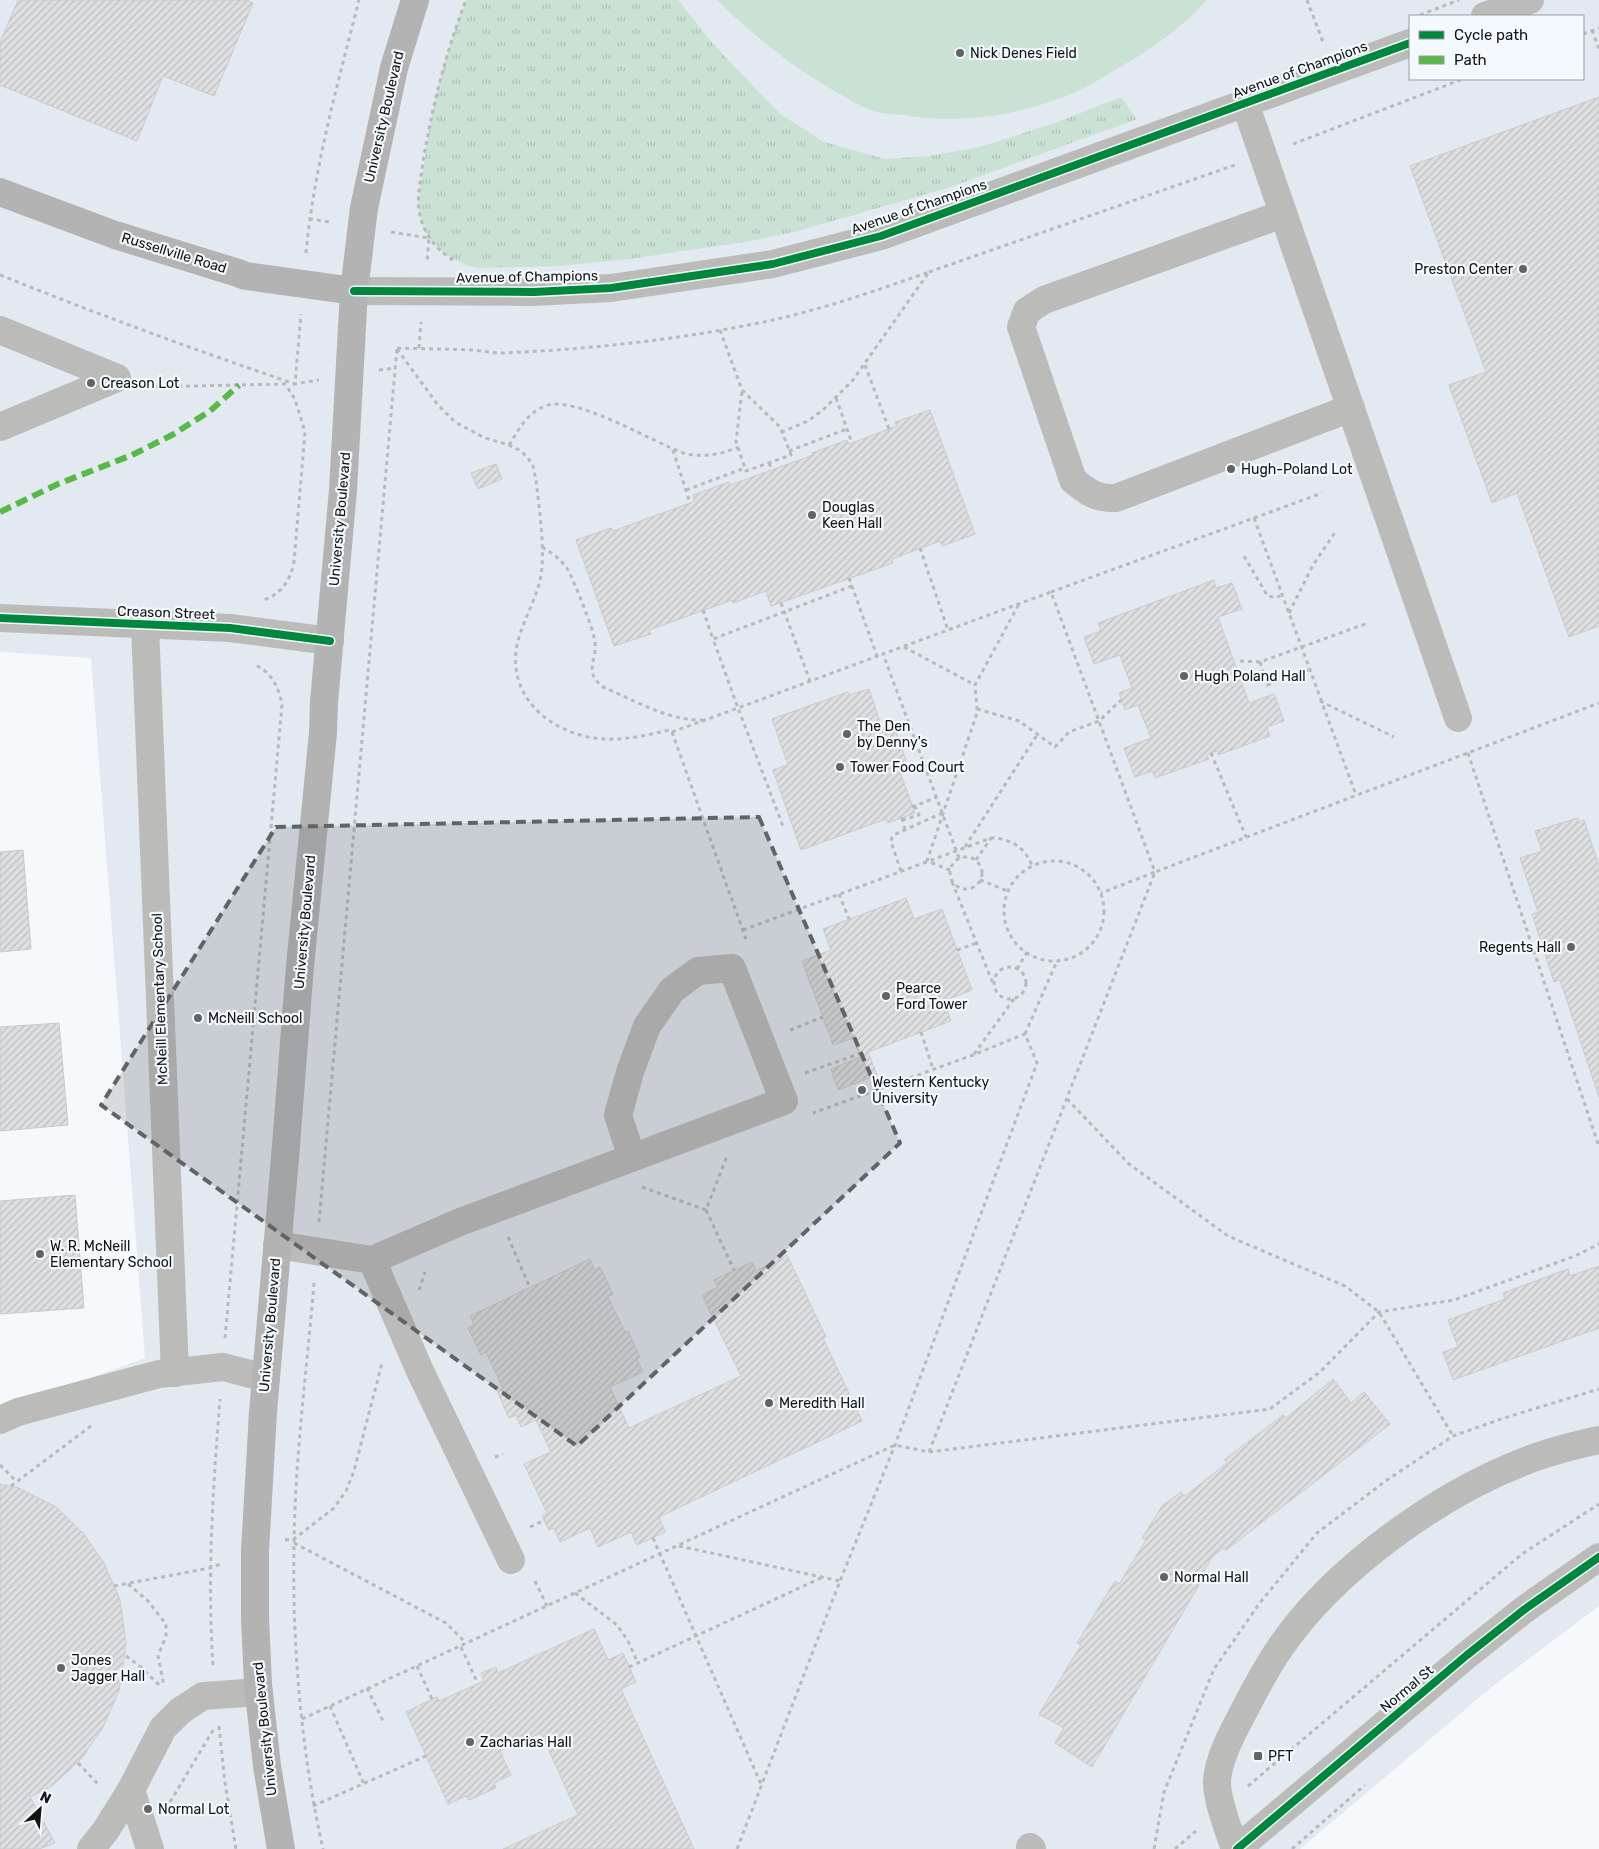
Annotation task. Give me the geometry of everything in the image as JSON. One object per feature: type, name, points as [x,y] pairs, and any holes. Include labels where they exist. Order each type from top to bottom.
[{"type":"main road","name":"University Boulevard","points":[[281,1849],[267,1766],[259,1692],[255,1618],[255,1551],[266,1378],[300,966],[323,733],[343,490],[354,291],[364,208],[380,128],[394,68],[414,0]]},
{"type":"main road","name":"Russellville Road","points":[[0,192],[115,235],[246,276],[354,291]]},
{"type":"street","points":[[1488,15],[1530,0]]},
{"type":"street","name":"Avenue of Champions","points":[[354,291],[534,292],[611,288],[773,264],[882,236],[1409,44]]},
{"type":"street","points":[[1245,104],[1458,718]]},
{"type":"street","points":[[1283,214],[1044,300],[1027,311],[1021,327],[1073,480],[1086,491],[1104,498],[1116,498],[1350,408]]},
{"type":"street","points":[[0,330],[117,378],[0,427]]},
{"type":"street","name":"Creason Street","points":[[0,618],[230,628],[330,641]]},
{"type":"street","name":"McNeill Elementary School","points":[[145,625],[175,1373]]},
{"type":"street","points":[[277,1245],[372,1260],[460,1222],[632,1158],[784,1101],[732,968],[698,971],[672,990],[647,1026],[630,1072],[618,1115],[632,1158]]},
{"type":"street","points":[[372,1260],[420,1371],[511,1560]]},
{"type":"street","points":[[0,1420],[18,1412],[150,1377],[175,1373],[223,1367],[266,1378]]},
{"type":"street","points":[[1236,1849],[1222,1808],[1217,1781],[1225,1748],[1258,1684],[1280,1647],[1312,1607],[1360,1560],[1420,1516],[1475,1484],[1523,1462],[1564,1448],[1599,1440]]},
{"type":"street","name":"Normal St","points":[[1236,1849],[1263,1840],[1467,1655],[1525,1609],[1599,1557]]},
{"type":"street","points":[[91,1849],[106,1830],[131,1790],[163,1728],[180,1711],[203,1696],[259,1692]]},
{"type":"street","points":[[131,1790],[150,1849]]},
{"type":"path","points":[[309,219],[332,106],[359,0]]},
{"type":"path","points":[[460,263],[444,254],[429,238],[420,217],[418,196],[428,132],[441,76],[466,0]]},
{"type":"path","points":[[1307,0],[1326,50]]},
{"type":"path","points":[[1419,15],[1460,0]]},
{"type":"path","points":[[1584,34],[1599,28]]},
{"type":"path","points":[[1592,30],[1599,49]]},
{"type":"path","points":[[397,348],[475,350],[500,353],[586,348],[720,330],[775,319],[826,306],[929,272],[1263,154],[1460,80]]},
{"type":"path","points":[[782,432],[808,421],[836,398],[865,364],[929,272]]},
{"type":"path","points":[[0,275],[177,344],[295,384]]},
{"type":"path","points":[[720,330],[742,390],[780,427],[791,455],[746,471],[736,442],[742,390]]},
{"type":"path","points":[[397,348],[438,405],[455,422],[485,438],[509,445],[521,451],[528,458],[532,466],[536,480],[542,568],[538,588],[516,650],[516,669],[521,688],[532,706],[552,724],[568,732],[587,737],[624,739],[669,730],[672,732],[1322,493]]},
{"type":"path","points":[[323,1849],[313,1806],[302,1719],[296,1626],[294,1541],[297,1478],[397,348]]},
{"type":"path","points":[[865,364],[889,429]]},
{"type":"path","points":[[142,387],[285,384],[295,400],[305,432],[294,562],[291,575],[286,584],[278,593],[260,602]]},
{"type":"path","points":[[836,398],[852,443]]},
{"type":"path","points":[[509,445],[526,418],[546,405],[556,404],[570,406],[599,416],[673,450],[701,456],[721,455],[738,447]]},
{"type":"path","points":[[790,451],[848,429]]},
{"type":"path","points":[[673,450],[690,503]]},
{"type":"path","points":[[769,463],[772,470]]},
{"type":"path","points":[[686,490],[745,468]]},
{"type":"path","points":[[1254,518],[1308,670],[1356,795]]},
{"type":"path","points":[[1289,614],[1313,565],[1336,532]]},
{"type":"path","points":[[542,547],[556,556],[568,570],[590,624],[595,642],[591,670],[597,682],[603,687],[667,714],[692,720],[706,720]]},
{"type":"path","points":[[920,548],[948,630]]},
{"type":"path","points":[[1244,556],[1267,595],[1275,598],[1282,595]]},
{"type":"path","points":[[849,578],[877,656]]},
{"type":"path","points":[[713,639],[852,586]]},
{"type":"path","points":[[929,1452],[1154,872],[1051,592]]},
{"type":"path","points":[[781,603],[810,681]]},
{"type":"path","points":[[927,861],[977,709],[975,686],[1019,604]]},
{"type":"path","points":[[703,610],[784,829]]},
{"type":"path","points":[[1240,661],[1260,662],[1368,623]]},
{"type":"path","points":[[904,646],[975,686]]},
{"type":"path","points":[[883,654],[959,858]]},
{"type":"path","points":[[1260,662],[1267,685],[1308,670]]},
{"type":"path","points":[[114,1586],[210,1568],[214,1470],[282,705],[280,692],[274,681],[256,665],[250,663]]},
{"type":"path","points":[[977,709],[1019,721],[1055,747],[1068,732],[1099,721],[1122,700]]},
{"type":"path","points":[[1320,700],[1394,737]]},
{"type":"path","points":[[1101,893],[1599,703]]},
{"type":"path","points":[[672,732],[749,947]]},
{"type":"path","points":[[965,848],[1037,735]]},
{"type":"path","points":[[1212,753],[1246,837]]},
{"type":"path","points":[[1468,753],[1599,1147]]},
{"type":"path","points":[[905,830],[902,819],[918,815],[914,806],[936,797]]},
{"type":"path","points":[[901,871],[892,840],[894,835],[943,813]]},
{"type":"path","points":[[743,930],[991,838],[999,838],[1017,845],[1026,854],[1032,866]]},
{"type":"path","points":[[976,860],[991,838]]},
{"type":"path","points":[[952,882],[961,888],[967,889],[974,886],[980,880],[981,868],[976,860],[970,857],[959,858],[953,862],[950,870],[952,882],[977,943],[994,986],[997,993],[1009,1000],[1021,996],[1026,987],[1025,976],[1017,969],[1011,967],[1000,971],[994,986]]},
{"type":"path","points":[[927,861],[950,870]]},
{"type":"path","points":[[1048,861],[1069,863],[1090,875],[1101,893],[1104,916],[1101,928],[1096,939],[1082,953],[1057,960],[1043,960],[1027,952],[1016,943],[1006,924],[1004,904],[1008,891],[1019,874],[1032,866],[1048,861]]},
{"type":"path","points":[[980,880],[1008,891]]},
{"type":"path","points":[[839,894],[849,919]]},
{"type":"path","points":[[957,950],[977,943]]},
{"type":"path","points":[[1017,969],[1027,952]]},
{"type":"path","points":[[808,1115],[1025,1034],[1057,960]]},
{"type":"path","points":[[974,1054],[1014,999]]},
{"type":"path","points":[[788,1030],[823,1017]]},
{"type":"path","points":[[920,1032],[933,1069]]},
{"type":"path","points":[[737,1849],[840,1581],[895,1445],[1037,1063],[1025,1034]]},
{"type":"path","points":[[804,1073],[859,1054]]},
{"type":"path","points":[[1067,1099],[1129,1164],[1228,1236],[1345,1286],[1379,1312],[1453,1436],[1504,1418],[1599,1389]]},
{"type":"path","points":[[706,1210],[729,1150]]},
{"type":"path","points":[[637,1185],[706,1210],[734,1270]]},
{"type":"path","points":[[508,1235],[530,1288]]},
{"type":"path","points":[[302,1719],[895,1445],[929,1452],[1270,1409],[1320,1372],[1379,1312],[1454,1300],[1575,1256],[1599,1244]]},
{"type":"path","points":[[419,1274],[424,1267]]},
{"type":"path","points":[[294,1541],[334,1508],[346,1491],[354,1471],[395,1315]]},
{"type":"path","points":[[11,1486],[96,1423]]},
{"type":"path","points":[[0,1465],[17,1482]]},
{"type":"path","points":[[1176,1849],[1522,1554],[1599,1504]]},
{"type":"path","points":[[653,1538],[761,1785]]},
{"type":"path","points":[[294,1541],[446,1623],[466,1643]]},
{"type":"path","points":[[678,1546],[840,1581]]},
{"type":"path","points":[[630,1667],[823,1577]]},
{"type":"path","points":[[126,1656],[155,1680],[166,1694],[158,1656],[166,1636],[166,1624],[148,1601],[128,1584]]},
{"type":"path","points":[[575,1593],[617,1625],[628,1641],[638,1663]]},
{"type":"path","points":[[461,1646],[478,1684]]},
{"type":"path","points":[[417,1666],[432,1699]]},
{"type":"path","points":[[367,1688],[383,1721]]},
{"type":"path","points":[[330,1706],[364,1784]]},
{"type":"path","points":[[170,1802],[218,1722]]},
{"type":"path","points":[[313,1806],[426,1756]]},
{"type":"path","points":[[1292,1849],[1369,1782]]},
{"type":"highlighted area","points":[[759,817],[900,1143],[577,1446],[101,1105],[276,827]]},
{"type":"shaded area","name":"Western Kentucky University","points":[[0,0],[1599,0],[1599,1606],[1493,1686],[1300,1849],[0,1849],[0,1411],[145,1358],[91,658],[0,652]]},
{"type":"green space","points":[[466,0],[678,0],[715,46],[779,113],[824,142],[885,159],[929,156],[980,147],[1055,123],[1121,97],[1137,119],[951,187],[798,231],[751,241],[630,259],[560,266],[479,268],[459,262],[434,244],[423,226],[418,205],[434,105],[451,42]]},
{"type":"green space","name":"Nick Denes Field","points":[[717,0],[1207,0],[1179,27],[1159,42],[1078,91],[1015,112],[993,116],[948,119],[882,113],[861,106],[795,66],[762,41]]},
{"type":"building","points":[[18,0],[247,0],[253,3],[214,96],[163,76],[137,141],[0,85],[0,42]]},
{"type":"building","name":"Preston Center","points":[[1599,97],[1599,626],[1569,637],[1517,493],[1492,503],[1449,385],[1486,372],[1410,166]]},
{"type":"building","name":"Douglas Keen Hall","points":[[930,410],[975,534],[942,546],[940,541],[892,559],[893,563],[771,606],[766,591],[733,603],[732,600],[649,630],[651,634],[614,646],[576,540],[611,528],[613,531],[690,503],[694,501],[693,495],[729,482],[730,485],[813,455],[812,453],[847,440],[849,444],[897,426],[895,422]]},
{"type":"building","points":[[496,464],[502,479],[478,489],[471,473]]},
{"type":"building","name":"Hugh Poland Hall","points":[[1214,580],[1216,588],[1232,583],[1242,609],[1218,617],[1249,703],[1274,694],[1284,721],[1267,727],[1270,736],[1218,755],[1217,751],[1211,753],[1207,755],[1209,759],[1155,778],[1152,771],[1135,777],[1124,748],[1151,738],[1138,705],[1125,710],[1119,693],[1132,688],[1120,655],[1094,664],[1084,637],[1101,631],[1098,623]]},
{"type":"building","name":"Tower Food Court","points":[[869,689],[882,728],[893,724],[906,760],[897,764],[915,813],[888,823],[886,819],[801,850],[773,770],[788,765],[772,719],[848,692],[849,695]]},
{"type":"building","name":"Regents Hall","points":[[1578,818],[1578,822],[1584,820],[1599,866],[1599,1097],[1560,980],[1554,982],[1532,914],[1538,912],[1520,858],[1542,851],[1535,831]]},
{"type":"building","points":[[23,850],[31,949],[0,952],[0,852]]},
{"type":"building","name":"Pearce Ford Tower","points":[[906,898],[914,919],[942,909],[972,990],[944,1001],[951,1021],[868,1052],[877,1075],[838,1090],[831,1069],[860,1057],[853,1038],[833,1045],[802,961],[831,950],[823,929]]},
{"type":"building","points":[[59,1023],[68,1125],[0,1131],[0,1027]]},
{"type":"building","name":"W. R. McNeill Elementary School","points":[[75,1195],[84,1308],[0,1314],[0,1201]]},
{"type":"building","name":"Meredith Hall","points":[[787,1255],[826,1337],[823,1338],[862,1421],[659,1517],[665,1532],[637,1545],[631,1532],[598,1547],[590,1528],[560,1542],[554,1528],[549,1530],[542,1516],[547,1513],[524,1464],[551,1452],[536,1420],[521,1427],[516,1415],[509,1418],[497,1391],[503,1388],[486,1352],[481,1355],[468,1328],[474,1325],[470,1316],[590,1259],[595,1270],[600,1267],[613,1294],[608,1297],[625,1332],[628,1331],[640,1357],[637,1359],[643,1372],[610,1387],[629,1428],[741,1376],[702,1295],[718,1287],[714,1280],[752,1262],[756,1271]]},
{"type":"building","points":[[1599,1266],[1599,1328],[1453,1380],[1443,1352],[1458,1347],[1448,1320],[1505,1299],[1503,1293],[1568,1269],[1570,1276]]},
{"type":"building","name":"Normal Hall","points":[[1333,1379],[1351,1403],[1364,1392],[1390,1424],[1226,1550],[1223,1548],[1212,1557],[1204,1571],[1206,1573],[1092,1767],[1055,1743],[1064,1728],[1039,1714],[1081,1645],[1077,1643],[1115,1581],[1119,1584],[1146,1540],[1142,1538],[1162,1506],[1181,1492],[1185,1496],[1227,1463],[1224,1460],[1283,1415],[1286,1418]]},
{"type":"building","name":"Jones Jagger Hall","points":[[0,1484],[19,1488],[56,1507],[83,1533],[104,1563],[120,1600],[126,1644],[119,1691],[103,1727],[82,1758],[52,1786],[30,1797],[55,1843],[39,1849],[0,1849]]},
{"type":"building","name":"Zacharias Hall","points":[[594,1629],[608,1660],[623,1653],[636,1682],[621,1689],[694,1849],[503,1849],[578,1815],[541,1733],[500,1751],[511,1775],[494,1783],[496,1788],[469,1800],[466,1796],[448,1804],[406,1712],[437,1697],[439,1701],[484,1681],[481,1673],[496,1667],[498,1673]]},
{"type":"marked path","points":[[0,512],[58,484],[132,455],[172,435],[210,411],[239,385]]},
{"type":"cycle path","points":[[354,291],[534,292],[611,288],[773,264],[881,236],[1409,43]]},
{"type":"cycle path","points":[[0,618],[230,628],[330,641]]},
{"type":"cycle path","points":[[1237,1849],[1467,1655],[1525,1609],[1599,1557]]},
{"type":"place","name":"Nick Denes Field","points":[[960,53]]},
{"type":"place","name":"Preston Center","points":[[1523,269]]},
{"type":"place","name":"Creason Lot","points":[[91,383]]},
{"type":"place","name":"Hugh-Poland Lot","points":[[1231,469]]},
{"type":"place","name":"Douglas Keen Hall","points":[[812,515]]},
{"type":"place","name":"Hugh Poland Hall","points":[[1184,676]]},
{"type":"place","name":"The Den by Denny's","points":[[847,734]]},
{"type":"place","name":"Tower Food Court","points":[[840,767]]},
{"type":"place","name":"Regents Hall","points":[[1571,947]]},
{"type":"place","name":"Pearce Ford Tower","points":[[886,996]]},
{"type":"place","name":"McNeill School","points":[[198,1018]]},
{"type":"place","name":"Western Kentucky University","points":[[862,1090]]},
{"type":"place","name":"W. R. McNeill Elementary School","points":[[40,1254]]},
{"type":"place","name":"Meredith Hall","points":[[769,1403]]},
{"type":"place","name":"Normal Hall","points":[[1164,1577]]},
{"type":"place","name":"Jones Jagger Hall","points":[[61,1668]]},
{"type":"place","name":"Zacharias Hall","points":[[470,1742]]},
{"type":"place","name":"PFT","points":[[1258,1756]]},
{"type":"place","name":"Normal Lot","points":[[148,1809]]}]
